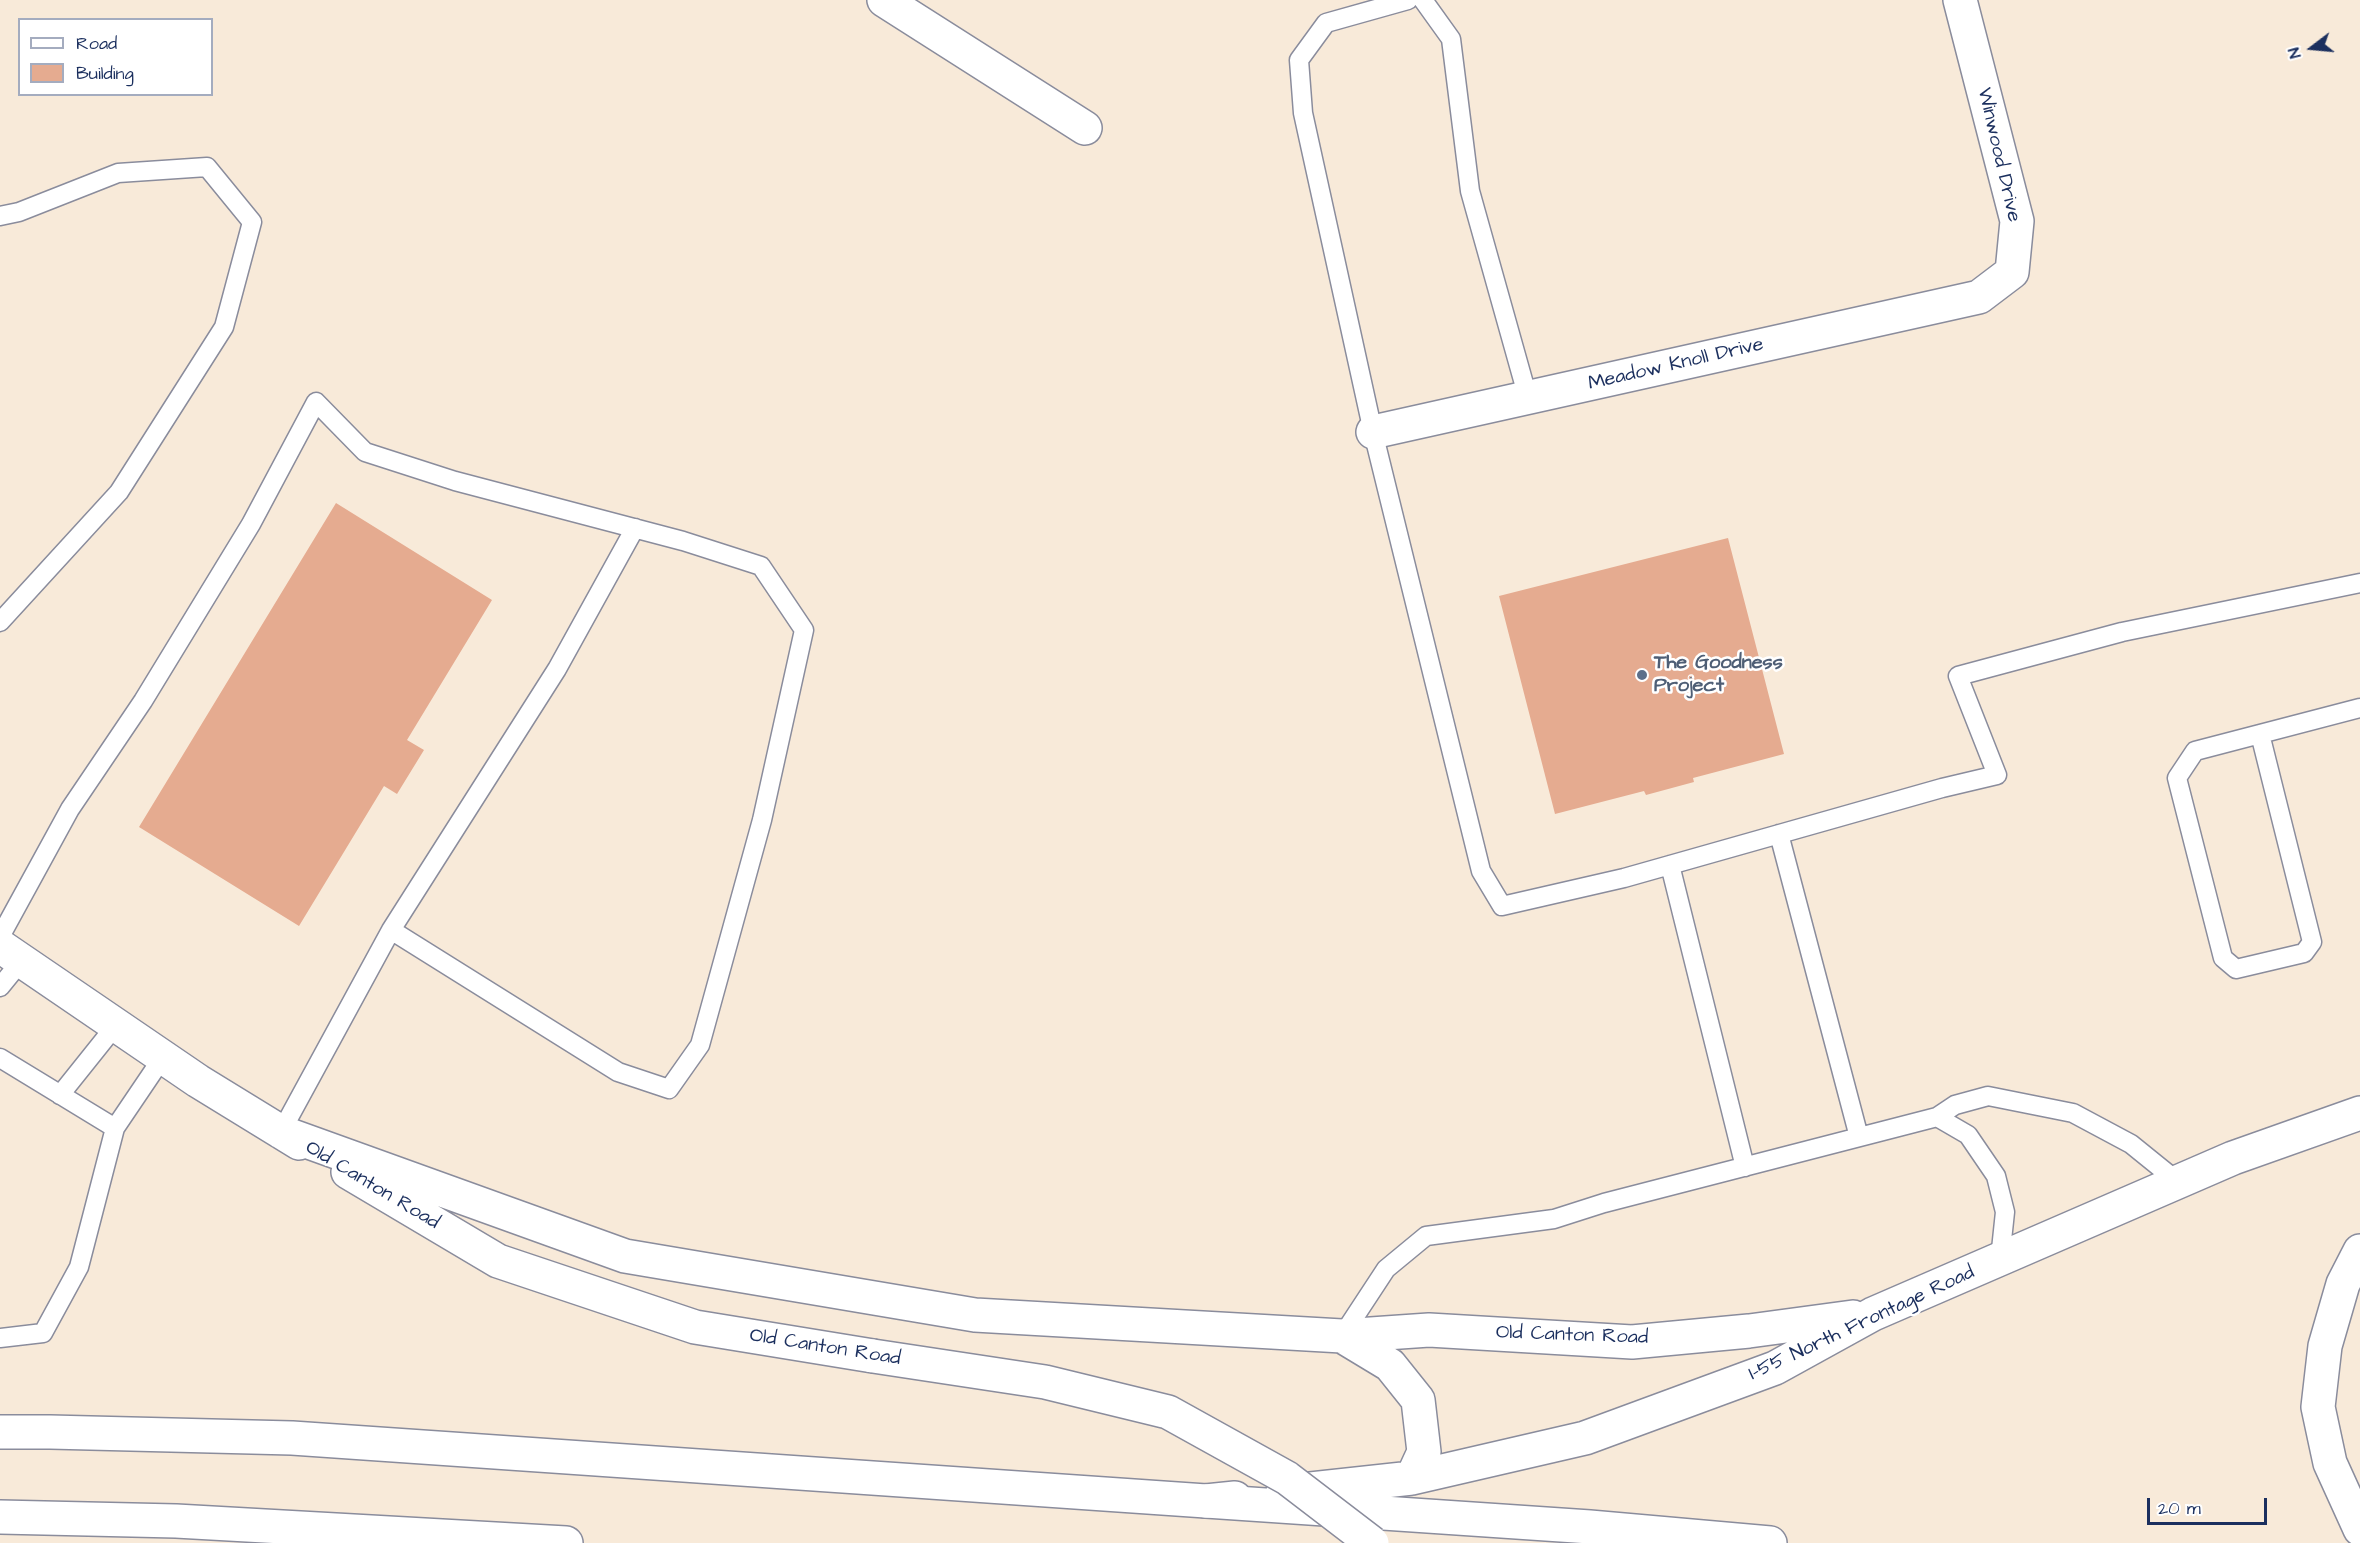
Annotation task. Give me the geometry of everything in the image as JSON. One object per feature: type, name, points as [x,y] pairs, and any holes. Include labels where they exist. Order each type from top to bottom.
[{"type":"main road","points":[[884,0],[1085,128]]},
{"type":"main road","name":"Winwood Drive","points":[[1960,0],[2017,221],[2012,272],[1979,297]]},
{"type":"main road","name":"Meadow Knoll Drive","points":[[1373,432],[1979,297]]},
{"type":"main road","name":"Old Canton Road","points":[[11,953],[163,1057],[281,1132],[498,1261],[694,1328],[1045,1383],[1168,1412],[1287,1478],[1372,1543]]},
{"type":"main road","name":"I-55 North Frontage Road","points":[[1206,1501],[1412,1478],[1585,1438],[1775,1368],[1873,1314],[2233,1158],[2360,1113]]},
{"type":"main road","name":"Old Canton Road","points":[[281,1132],[625,1256],[975,1315],[1342,1336],[1429,1330],[1632,1341],[1749,1331],[1873,1314]]},
{"type":"main road","points":[[2360,1251],[2343,1284],[2325,1346],[2318,1407],[2330,1463],[2360,1528]]},
{"type":"main road","name":"Old Canton Road","points":[[1342,1336],[1390,1365],[1419,1400],[1424,1452],[1412,1478]]},
{"type":"main road","points":[[0,1432],[292,1438],[1579,1526],[1770,1543]]},
{"type":"main road","points":[[0,1517],[176,1521],[566,1543]]},
{"type":"lane","points":[[1408,0],[1326,23],[1299,60],[1303,113],[1373,432],[1482,871],[1502,906],[1624,878],[1942,788],[1997,775],[1958,676],[2122,632],[2360,583]]},
{"type":"lane","points":[[1423,0],[1451,39],[1470,191],[1528,398]]},
{"type":"lane","points":[[0,216],[19,212],[118,173],[207,167],[252,222],[224,327],[119,492],[0,622]]},
{"type":"lane","points":[[0,936],[70,809],[143,701],[251,524],[316,402],[365,452],[455,481],[636,528],[761,566],[804,630],[762,820],[700,1045],[669,1089],[618,1072],[391,930]]},
{"type":"lane","points":[[281,1132],[391,930],[557,669],[636,528]]},
{"type":"lane","points":[[2260,734],[2312,942],[2304,953],[2236,969],[2223,958],[2177,778],[2195,751],[2260,734],[2360,708]]},
{"type":"lane","points":[[1779,834],[1859,1137]]},
{"type":"lane","points":[[1670,865],[1745,1167]]},
{"type":"lane","points":[[0,987],[11,953]]},
{"type":"lane","points":[[60,1095],[116,1025]]},
{"type":"lane","points":[[0,1338],[43,1333],[79,1267],[116,1128],[163,1057]]},
{"type":"lane","points":[[0,1058],[116,1128]]},
{"type":"lane","points":[[1342,1336],[1386,1269],[1426,1236],[1554,1219],[1604,1203],[1937,1117],[1955,1105],[1988,1096],[2073,1113],[2131,1143],[2178,1182]]},
{"type":"lane","points":[[1937,1117],[1968,1136],[1996,1176],[2005,1212],[2000,1259]]},
{"type":"building","points":[[336,503],[492,600],[407,740],[424,750],[397,794],[384,786],[299,926],[139,827]]},
{"type":"building","name":"The Goodness Project","points":[[1728,538],[1784,754],[1693,778],[1694,782],[1646,795],[1644,791],[1555,814],[1499,596]]},
{"type":"place","name":"The Goodness Project","points":[[1642,675]]}]
